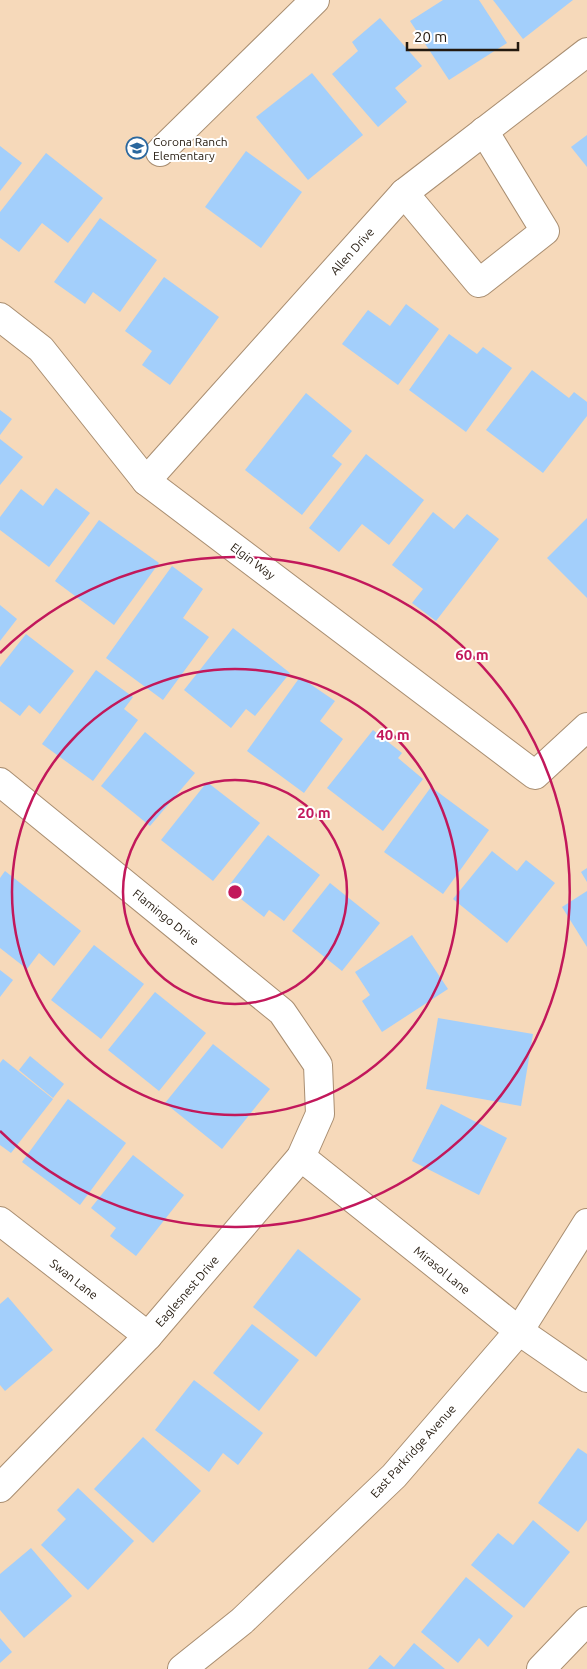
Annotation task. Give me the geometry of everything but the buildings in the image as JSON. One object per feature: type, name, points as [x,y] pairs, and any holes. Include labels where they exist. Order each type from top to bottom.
[{"type":"street","points":[[160,152],[314,0]]},
{"type":"street","name":"Allen Drive","points":[[146,482],[404,193],[587,52]]},
{"type":"street","points":[[404,193],[479,283],[545,231],[484,131]]},
{"type":"street","name":"Elgin Way","points":[[0,316],[41,349],[146,482],[535,775],[587,727]]},
{"type":"street","name":"Flamingo Drive","points":[[0,782],[282,1012],[318,1065]]},
{"type":"street","name":"Eaglesnest Drive","points":[[0,1488],[148,1336],[301,1157],[320,1114],[318,1065]]},
{"type":"street","name":"Mirasol Lane","points":[[301,1157],[519,1331],[587,1378]]},
{"type":"street","name":"Swan Lane","points":[[0,1222],[148,1336]]},
{"type":"street","name":"East Parkridge Avenue","points":[[182,1669],[242,1621],[394,1476],[519,1331],[587,1223]]},
{"type":"street","points":[[541,1669],[587,1621]]},
{"type":"place","name":"Corona Ranch Elementary","points":[[137,148]]}]
